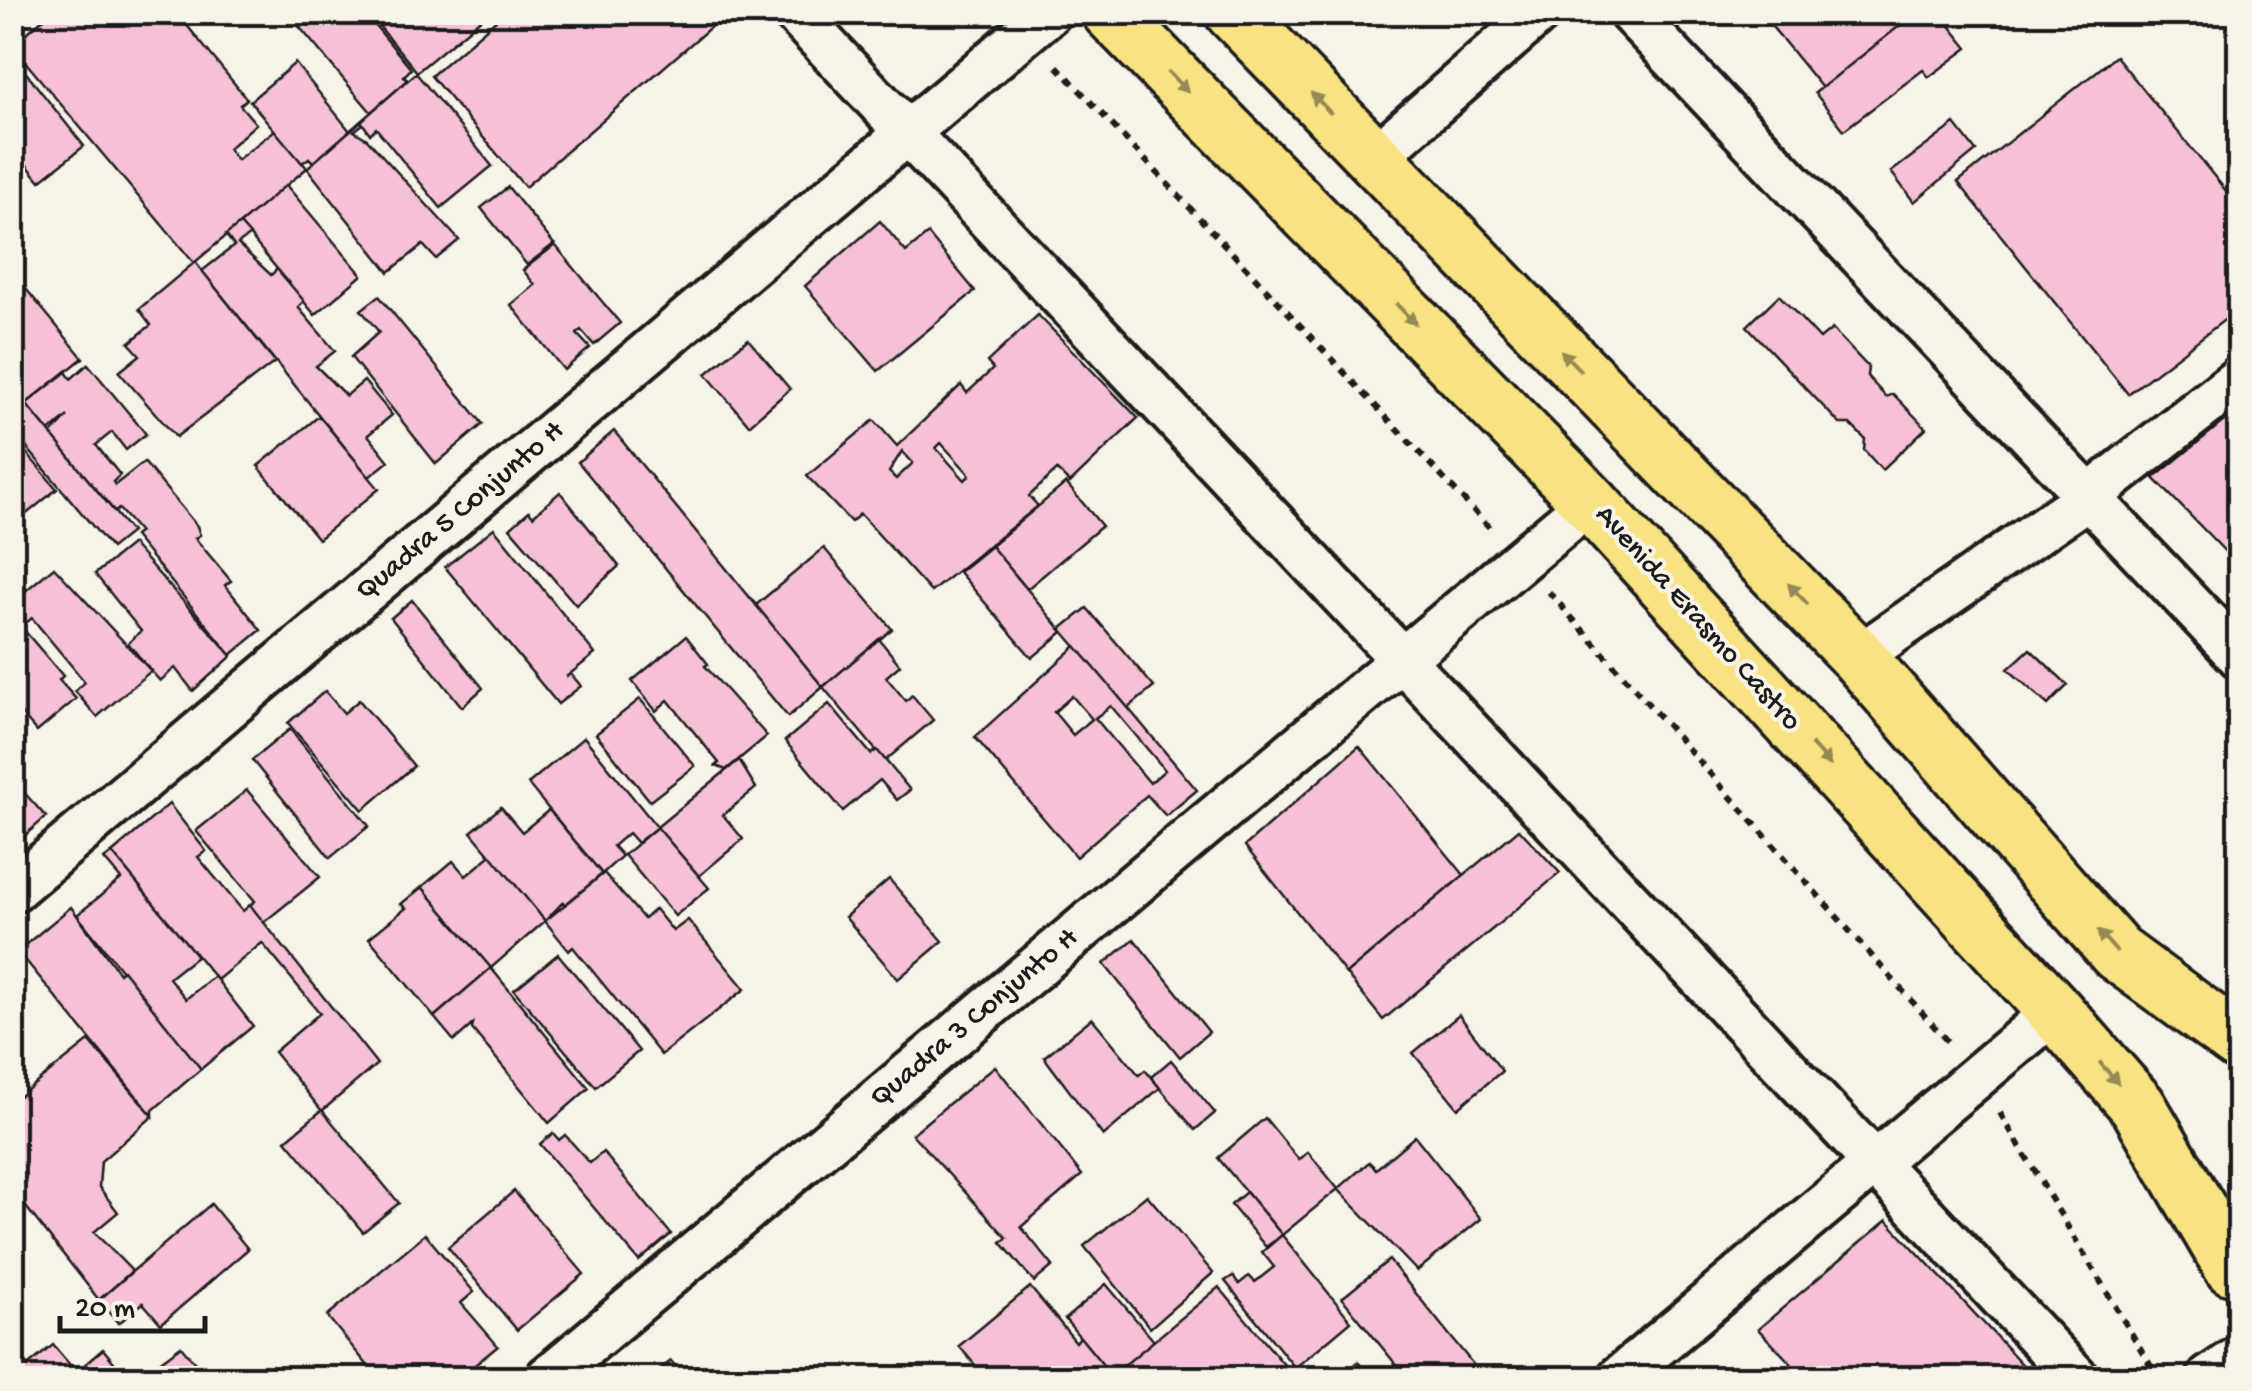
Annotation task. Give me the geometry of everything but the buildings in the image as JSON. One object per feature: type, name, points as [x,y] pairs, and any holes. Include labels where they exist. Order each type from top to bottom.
[{"type":"main road","name":"Avenida Erasmo Castro","points":[[1110,12],[1590,502],[2054,1011],[2138,1106],[2236,1283]]},
{"type":"main road","points":[[1233,12],[1858,657],[2117,953],[2240,1043]]},
{"type":"main road","points":[[2236,1283],[2233,1228],[2240,1210]]},
{"type":"street","points":[[794,12],[2077,1378]]},
{"type":"street","points":[[1374,158],[1540,12]]},
{"type":"street","points":[[1630,12],[2240,657]]},
{"type":"street","name":"Quadra 5 Conjunto H","points":[[12,891],[1038,23]]},
{"type":"street","points":[[1858,657],[2088,497],[2240,378]]},
{"type":"street","name":"Quadra 3 Conjunto H","points":[[547,1378],[1590,502]]},
{"type":"street","points":[[1619,1378],[2054,1011]]},
{"type":"street","points":[[2209,1378],[2240,1356]]},
{"type":"path","points":[[1038,23],[1976,1074],[2158,1378]]}]
